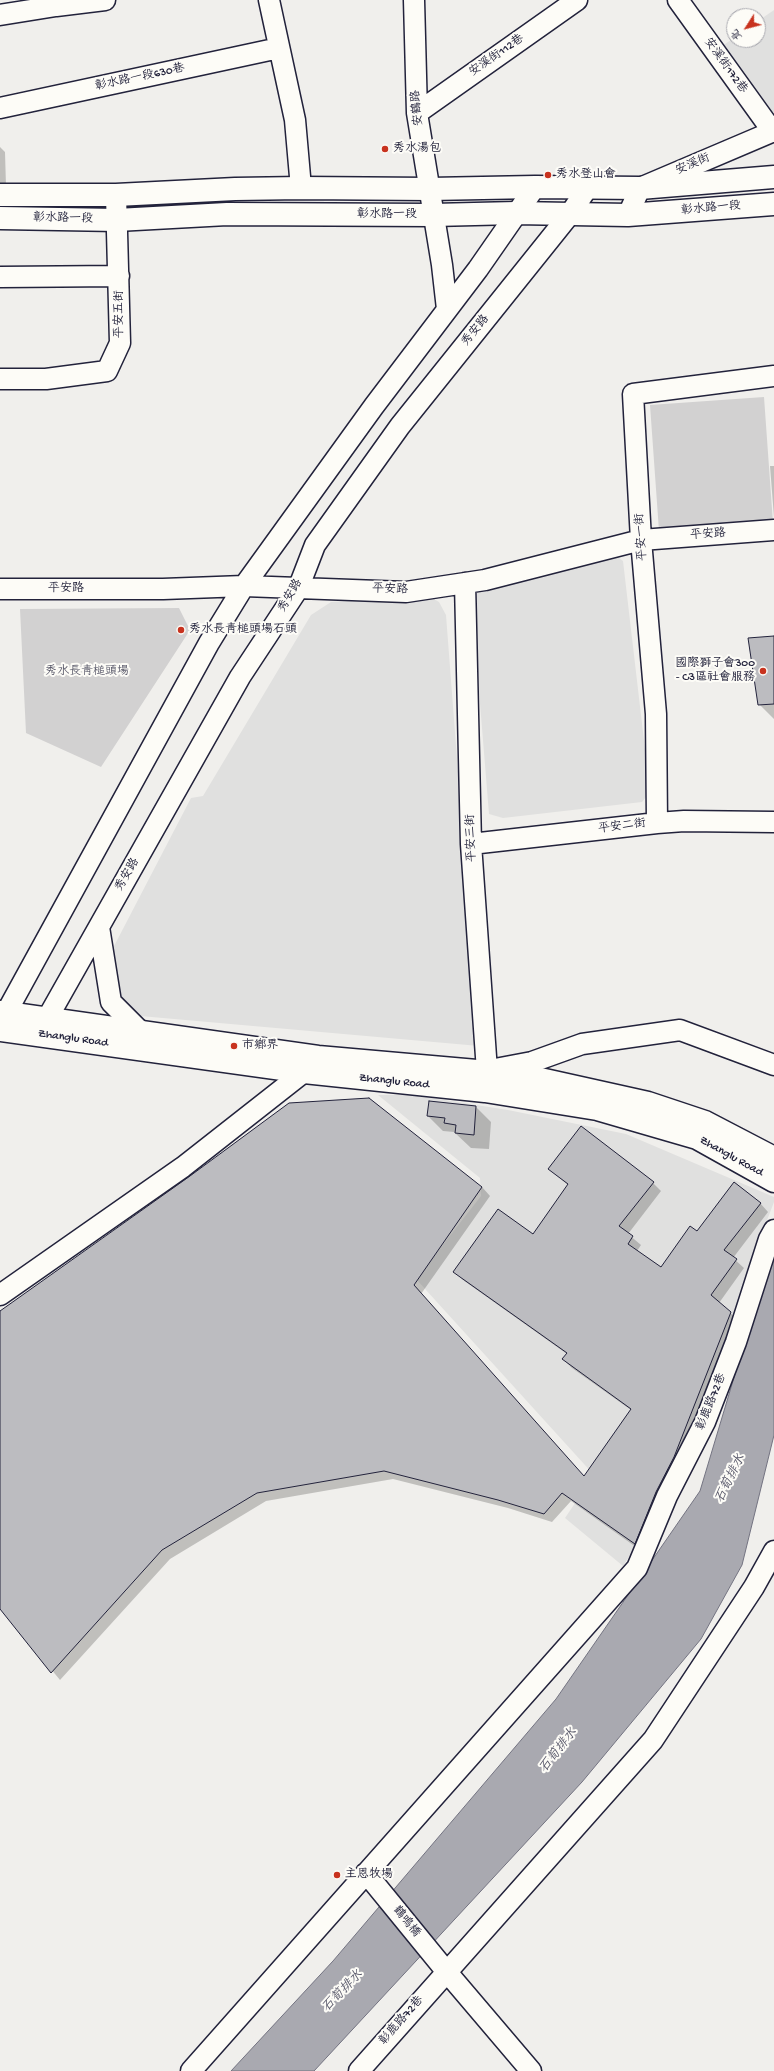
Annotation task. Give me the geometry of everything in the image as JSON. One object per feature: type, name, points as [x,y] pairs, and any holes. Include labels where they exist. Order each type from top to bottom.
[{"type":"main road","name":"彰水路一段","points":[[0,194],[116,194],[301,188],[640,188],[774,177]]},
{"type":"main road","name":"彰水路一段","points":[[0,218],[117,220],[227,214],[433,215],[516,213],[628,215],[774,204]]},
{"type":"main road","name":"Zhanglu Road","points":[[2,1020],[42,1027],[311,1064],[486,1081],[597,1109],[697,1138],[774,1181]]},
{"type":"main road","name":"Zhanglu Road","points":[[42,1027],[141,1032],[311,1064]]},
{"type":"main road","name":"Zhanglu Road","points":[[486,1081],[522,1074],[648,1103],[705,1122],[774,1158]]},
{"type":"street","points":[[0,15],[55,3],[105,0]]},
{"type":"street","points":[[269,0],[295,120],[301,188]]},
{"type":"street","name":"安鶴路","points":[[414,0],[417,113],[442,265],[447,309]]},
{"type":"street","name":"安溪街112巷","points":[[417,113],[577,0]]},
{"type":"street","name":"安溪街172巷","points":[[678,0],[773,132]]},
{"type":"street","name":"彰水路一段630巷","points":[[0,108],[279,48]]},
{"type":"street","name":"安溪街","points":[[640,188],[773,132]]},
{"type":"street","points":[[2,1020],[209,643],[244,586],[374,406],[478,269],[535,187]]},
{"type":"street","name":"秀安路","points":[[42,1027],[240,677],[298,589],[315,545],[391,439],[570,214],[588,187]]},
{"type":"street","points":[[628,215],[640,188]]},
{"type":"street","name":"平安五街","points":[[0,379],[46,379],[107,371],[120,343],[116,194]]},
{"type":"street","points":[[0,276],[119,276]]},
{"type":"street","name":"平安一街","points":[[657,823],[656,714],[641,540],[633,394],[774,376]]},
{"type":"street","name":"平安路","points":[[0,590],[163,589],[244,586],[406,592],[485,580],[641,540],[774,530]]},
{"type":"street","name":"平安三街","points":[[465,583],[471,844],[486,1081]]},
{"type":"street","name":"平安二街","points":[[471,844],[684,821],[774,822]]},
{"type":"street","points":[[98,927],[110,1002],[141,1032]]},
{"type":"street","points":[[486,1081],[582,1044],[680,1030],[774,1065]]},
{"type":"street","points":[[0,1296],[183,1167],[311,1064]]},
{"type":"street","name":"彰鹿路72巷","points":[[191,2071],[637,1568],[667,1496],[705,1422],[736,1342],[769,1239],[774,1230]]},
{"type":"street","name":"彰鹿路72巷","points":[[358,2071],[653,1740],[754,1587],[774,1551]]},
{"type":"street","name":"鶴鳴橋","points":[[366,1873],[446,1971],[531,2071]]},
{"type":"shaded area","points":[[774,10],[774,112],[769,112],[722,46],[726,43],[726,48],[766,48],[766,16]]},
{"type":"shaded area","points":[[615,555],[623,561],[650,792],[642,802],[503,818],[489,814],[471,593]]},
{"type":"shaded area","points":[[429,596],[439,602],[446,615],[479,1046],[129,1015],[121,1007],[112,950],[191,798],[203,796],[311,615],[331,602]]},
{"type":"shaded area","points":[[378,1095],[413,1095],[508,1110],[626,1134],[774,1197],[774,1202],[748,1270],[726,1348],[698,1427],[641,1538],[623,1566],[565,1518],[594,1475],[416,1279],[481,1196],[480,1178]]},
{"type":"green space","points":[[764,397],[773,523],[659,531],[650,405]]},
{"type":"green space","name":"秀水長青槌頭場","points":[[179,608],[190,630],[101,767],[26,733],[20,609]]},
{"type":"water","name":"石筍排水","points":[[774,1244],[774,1435],[742,1565],[701,1639],[582,1782],[314,2071],[231,2071],[333,1961],[556,1699],[700,1491]]},
{"type":"building","name":"國際獅子會300 - C3區社會服務","points":[[774,636],[774,704],[758,705],[748,638]]},
{"type":"building","points":[[369,1098],[482,1187],[414,1285],[584,1476],[631,1409],[562,1359],[567,1353],[453,1272],[498,1209],[533,1234],[568,1184],[548,1169],[581,1126],[654,1182],[619,1226],[633,1236],[628,1244],[661,1267],[690,1226],[697,1231],[734,1182],[761,1203],[724,1250],[737,1259],[711,1295],[731,1312],[674,1457],[656,1492],[635,1544],[562,1493],[544,1514],[498,1500],[384,1471],[257,1493],[162,1550],[51,1673],[0,1609],[0,1311],[190,1176],[289,1103]]},
{"type":"building","points":[[429,1101],[476,1106],[474,1135],[455,1133],[456,1125],[444,1123],[445,1118],[427,1116]]},
{"type":"place","name":"秀水湯包","points":[[385,149]]},
{"type":"place","name":"秀水登山會","points":[[548,175]]},
{"type":"place","name":"秀水長青槌頭場石頭","points":[[181,630]]},
{"type":"place","name":"國際獅子會300 - C3區社會服務","points":[[763,671]]},
{"type":"place","name":"市鄉界","points":[[234,1046]]},
{"type":"place","name":"主恩牧場","points":[[337,1875]]}]
